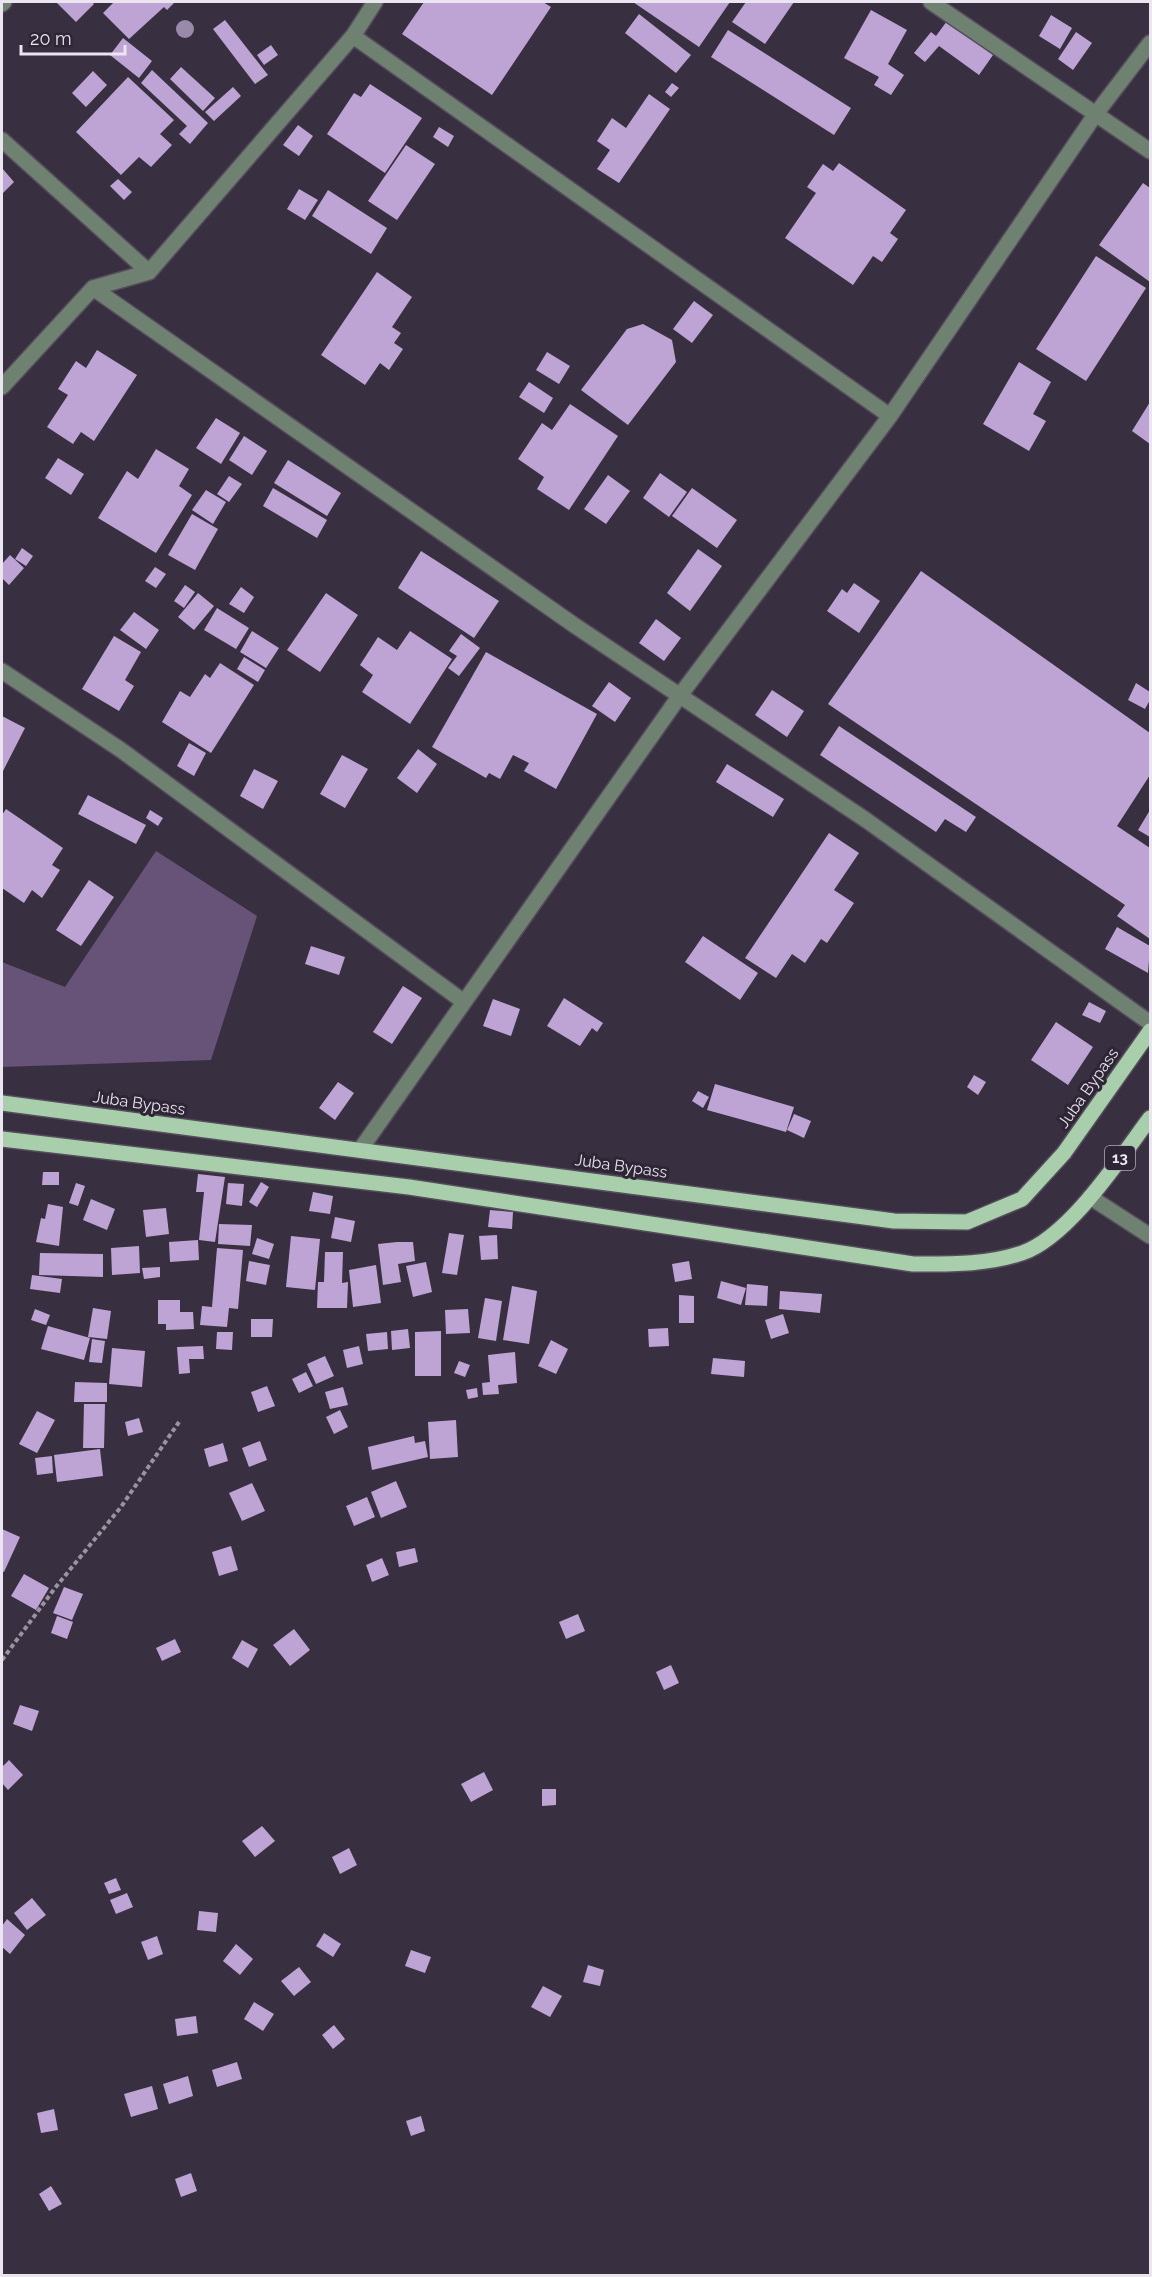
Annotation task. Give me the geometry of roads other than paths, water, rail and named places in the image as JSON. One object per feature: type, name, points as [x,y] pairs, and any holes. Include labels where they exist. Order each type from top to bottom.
[{"type":"main road","name":"Juba Bypass","points":[[2,1103],[894,1221],[967,1222],[1022,1198],[1064,1153],[1150,1031]]},
{"type":"main road","name":"13","points":[[1090,1197],[1150,1118]]},
{"type":"main road","points":[[2,1139],[409,1187],[913,1264],[972,1264],[1024,1252],[1055,1232],[1090,1197]]},
{"type":"street","points":[[2,387],[93,288],[149,272],[352,36],[375,2]]},
{"type":"street","points":[[931,2],[1150,151]]},
{"type":"street","points":[[352,36],[890,416]]},
{"type":"street","points":[[360,1150],[681,694],[890,416],[1095,115],[1150,43]]},
{"type":"street","points":[[2,140],[149,272]]},
{"type":"street","points":[[93,288],[574,625],[681,694],[866,820],[1150,1023]]},
{"type":"street","points":[[2,671],[121,750],[464,1002]]},
{"type":"street","points":[[1090,1197],[1150,1236]]}]
